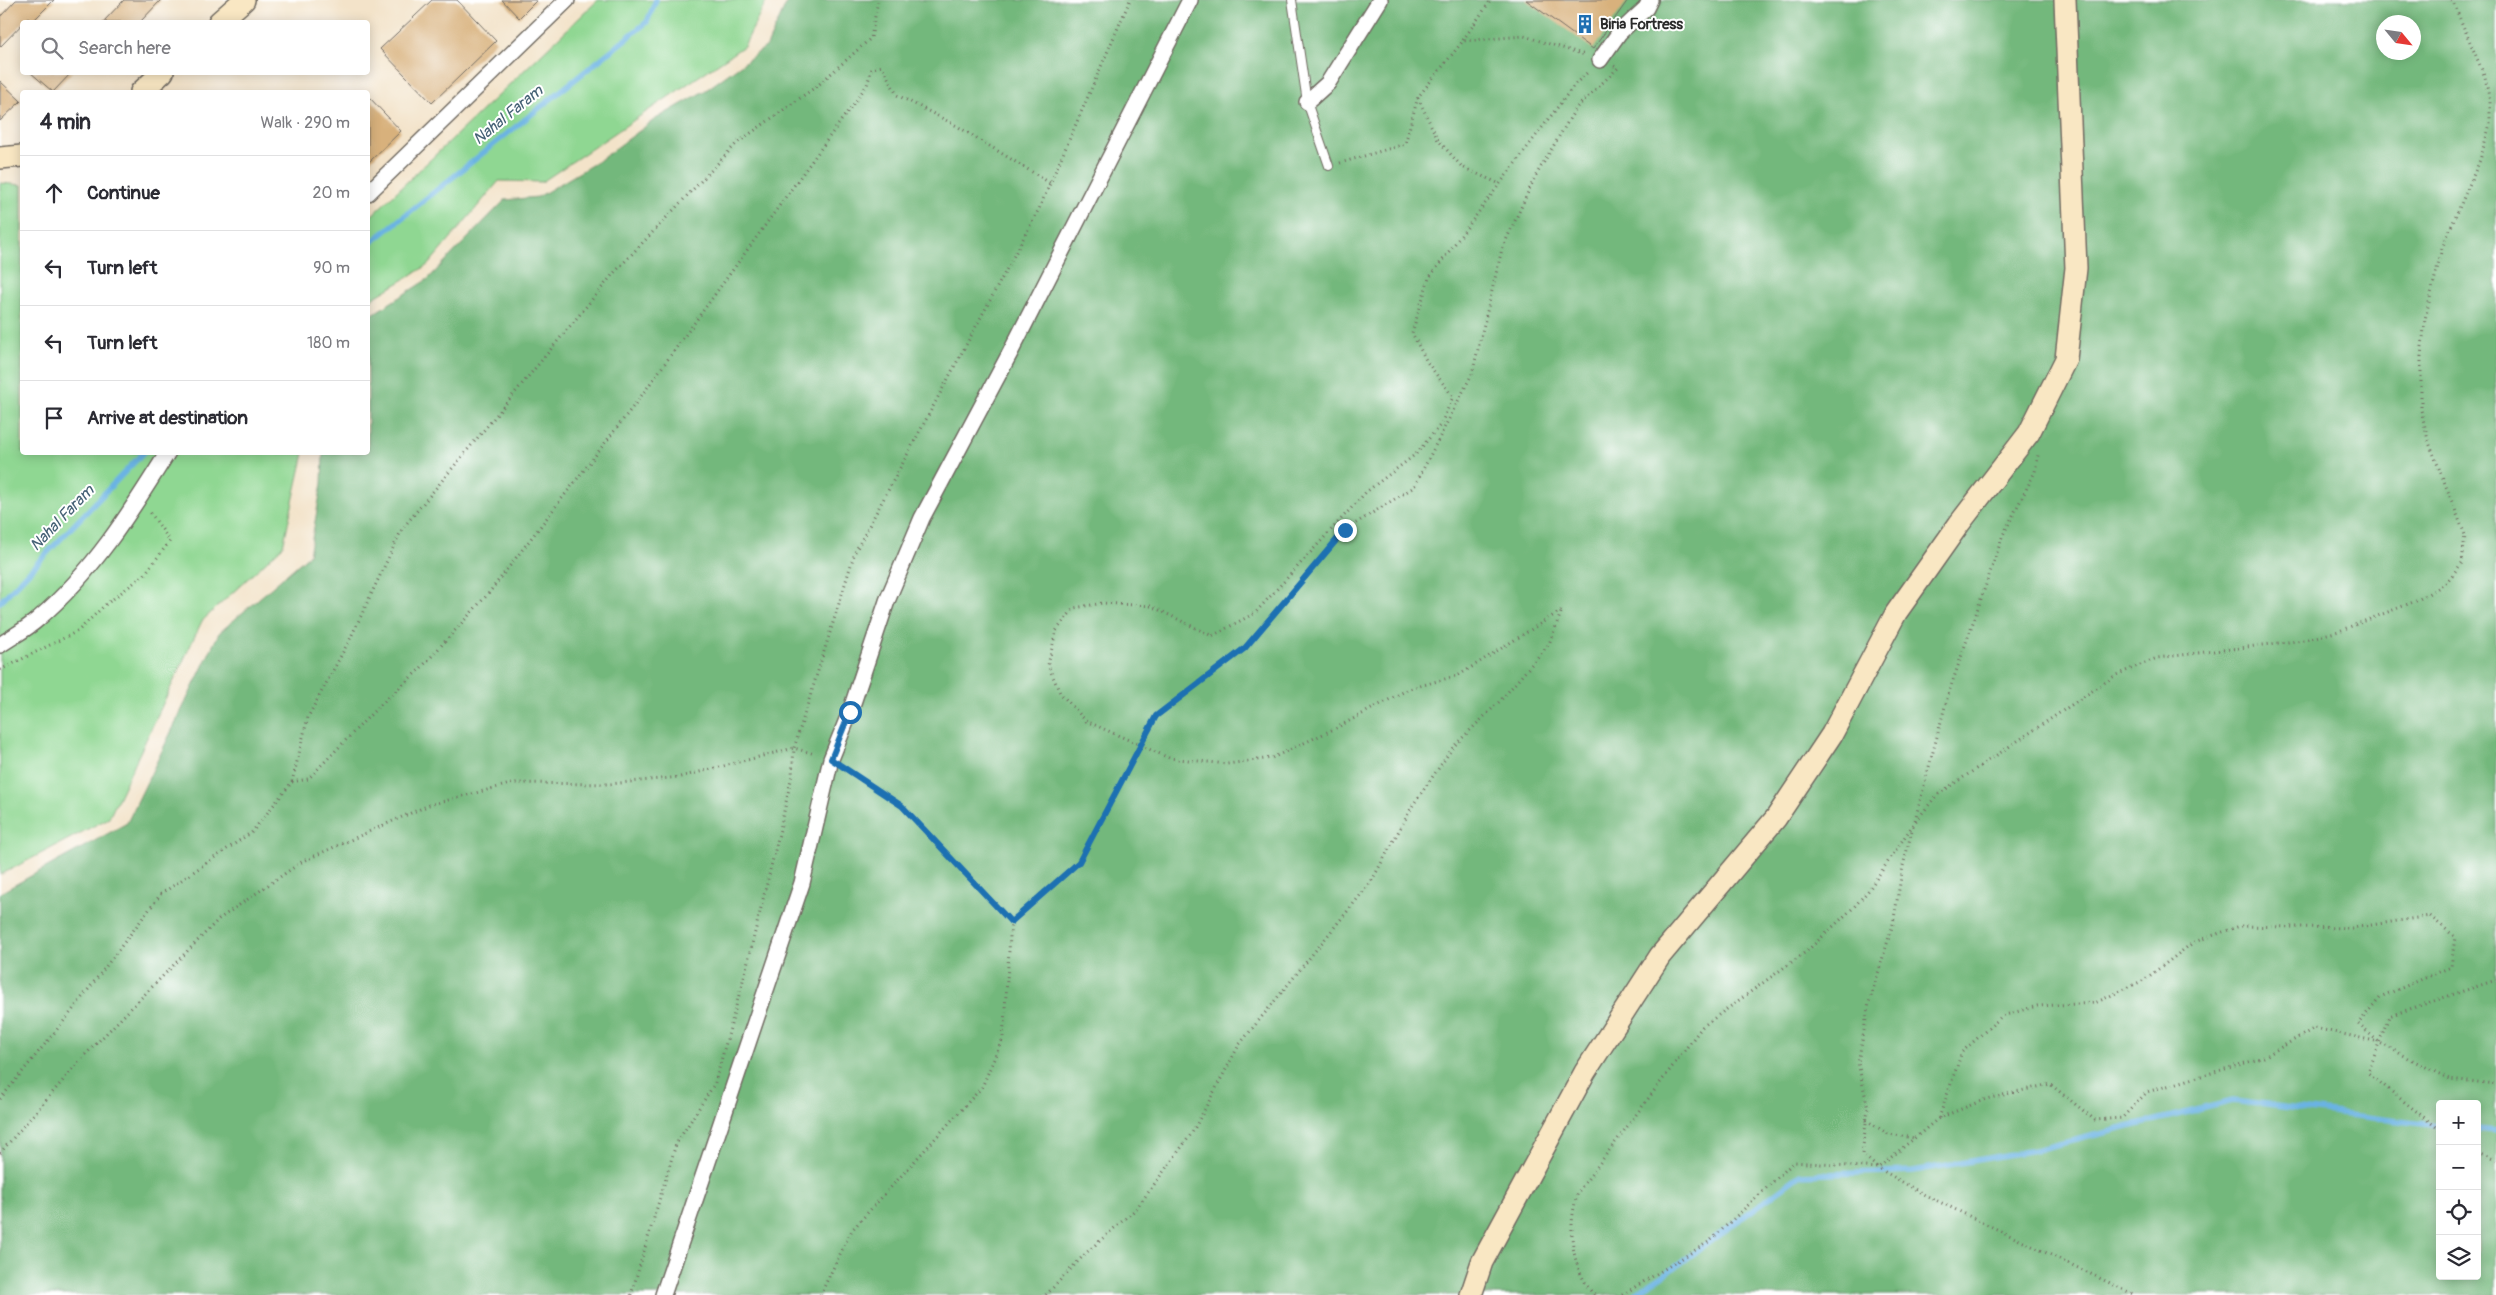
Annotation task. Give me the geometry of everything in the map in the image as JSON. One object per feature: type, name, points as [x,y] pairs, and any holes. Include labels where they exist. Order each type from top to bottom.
[{"type":"main road","points":[[221,20],[244,0]]},
{"type":"main road","points":[[1471,1295],[1482,1262],[1584,1072],[1660,956],[1776,818],[1832,734],[1896,613],[1959,524],[2030,433],[2066,359],[2076,268],[2066,0]]},
{"type":"main road","points":[[143,90],[160,75]]},
{"type":"main road","points":[[0,158],[20,156]]},
{"type":"street","points":[[370,191],[567,0]]},
{"type":"street","points":[[663,1295],[802,883],[831,759],[850,712],[887,601],[922,518],[1010,353],[1190,0]]},
{"type":"street","points":[[1307,102],[1328,82],[1380,0]]},
{"type":"street","points":[[1600,60],[1619,33],[1646,8],[1650,0]]},
{"type":"street","points":[[0,645],[37,620],[63,596],[98,558],[140,498],[166,455]]},
{"type":"lane","points":[[1292,0],[1307,102],[1330,166]]},
{"type":"path","points":[[0,1099],[68,1016],[161,894],[252,832],[292,782],[308,717],[350,639],[402,528],[614,272],[737,143],[817,86],[870,38],[878,0]]},
{"type":"path","points":[[631,1295],[676,1144],[715,1083],[744,977],[779,834],[792,775],[794,748],[856,552],[1039,209],[1130,0]]},
{"type":"path","points":[[1330,166],[1405,144],[1418,98],[1491,0]]},
{"type":"path","points":[[1594,1295],[1586,1286],[1572,1246],[1572,1212],[1578,1192],[1702,1027],[1807,951],[1853,908],[1868,891],[1915,822],[1937,795],[2116,675],[2158,658],[2304,640],[2339,631],[2416,601],[2445,584],[2462,563],[2465,535],[2428,440],[2421,410],[2421,356],[2425,319],[2442,248],[2480,160],[2490,124],[2490,102],[2485,77],[2452,0]]},
{"type":"path","points":[[820,1295],[852,1230],[982,1087],[1004,1038],[1011,922],[1079,862],[1156,716],[1245,648],[1345,530],[1414,487],[1472,374],[1502,249],[1535,176],[1576,108],[1618,68],[1600,60],[1524,36],[1463,40]]},
{"type":"path","points":[[1046,1295],[1086,1253],[1136,1209],[1192,1134],[1239,1045],[1371,882],[1413,805],[1454,746],[1500,702],[1549,644],[1562,610],[1459,675],[1409,688],[1336,728],[1272,758],[1227,764],[1169,758],[1086,721],[1060,693],[1048,665],[1056,631],[1074,608],[1103,603],[1151,606],[1212,636],[1255,613],[1366,492],[1416,454],[1441,424],[1453,397],[1427,362],[1412,333],[1429,278],[1575,84],[1600,60]]},
{"type":"path","points":[[292,782],[308,779],[378,707],[421,668],[488,594],[639,399],[867,85],[872,68],[882,66],[897,95],[957,126],[1050,183]]},
{"type":"path","points":[[1418,98],[1438,140],[1462,167],[1500,184]]},
{"type":"path","points":[[2030,433],[2040,440],[2035,472],[2000,544],[1948,695],[1903,866],[1893,924],[1869,1003],[1858,1063],[1868,1108],[1862,1154],[1878,1168],[1925,1195],[2135,1295]]},
{"type":"path","points":[[0,670],[78,632],[105,606],[144,575],[170,541],[140,498]]},
{"type":"path","points":[[0,1153],[86,1054],[219,919],[303,861],[429,805],[514,783],[610,784],[680,777],[794,748],[831,759],[902,806],[1011,922]]},
{"type":"path","points":[[1939,1118],[1962,1052],[2002,1016],[2037,1006],[2095,1003],[2144,980],[2194,942],[2240,926],[2352,928],[2430,916],[2455,937],[2451,967],[2380,997],[2358,1024],[2380,1043],[2449,1079],[2496,1084]]},
{"type":"path","points":[[2436,1127],[2368,1074],[2389,1016],[2496,980]]},
{"type":"path","points":[[1622,1295],[1710,1241],[1794,1162],[1878,1168],[1939,1118],[1986,1099],[2050,1084],[2095,1120],[2122,1118],[2147,1092],[2262,1058],[2315,1028],[2380,1043]]},
{"type":"path","points":[[1866,1120],[1888,1134],[1916,1138]]},
{"type":"path","points":[[2481,1154],[2496,1160]]},
{"type":"green space","points":[[598,0],[767,0],[744,46],[542,182],[499,181],[428,265],[370,300],[370,217]]},
{"type":"green space","points":[[788,0],[2496,0],[2496,1295],[0,1295],[0,893],[127,823],[219,633],[309,555],[322,483],[323,455],[370,455],[370,316],[428,279],[505,200],[538,197],[600,160],[654,120],[706,90],[767,46]]},
{"type":"green space","points":[[0,183],[20,185],[20,455],[304,455],[283,546],[202,621],[109,818],[0,875]]},
{"type":"building","points":[[16,0],[54,0],[34,20],[28,18],[20,20],[20,26],[0,47],[0,17]]},
{"type":"building","points":[[124,0],[161,0],[142,20],[105,20]]},
{"type":"building","points":[[432,0],[457,0],[496,41],[432,103],[380,49]]},
{"type":"building","points":[[502,0],[537,0],[519,18]]},
{"type":"building","name":"Biria Fortress","points":[[1526,0],[1628,0],[1593,49]]},
{"type":"building","points":[[33,75],[69,75],[55,90],[51,90]]},
{"type":"building","points":[[0,81],[20,102],[0,121]]},
{"type":"building","points":[[370,98],[401,131],[370,161]]},
{"type":"waterway","name":"Nahal Faram","points":[[370,243],[647,22],[656,0]]},
{"type":"waterway","name":"Nahal Faram","points":[[0,602],[141,455]]},
{"type":"waterway","points":[[1633,1295],[1674,1268],[1800,1175],[1913,1171],[2035,1150],[2233,1101],[2436,1126]]},
{"type":"waterway","points":[[2481,1130],[2496,1132]]},
{"type":"place","name":"Biria Fortress","points":[[1585,24]]},
{"type":"route","points":[[850,712],[831,759],[902,806],[1011,922],[1079,862],[1156,716],[1245,648],[1345,530]]}]
